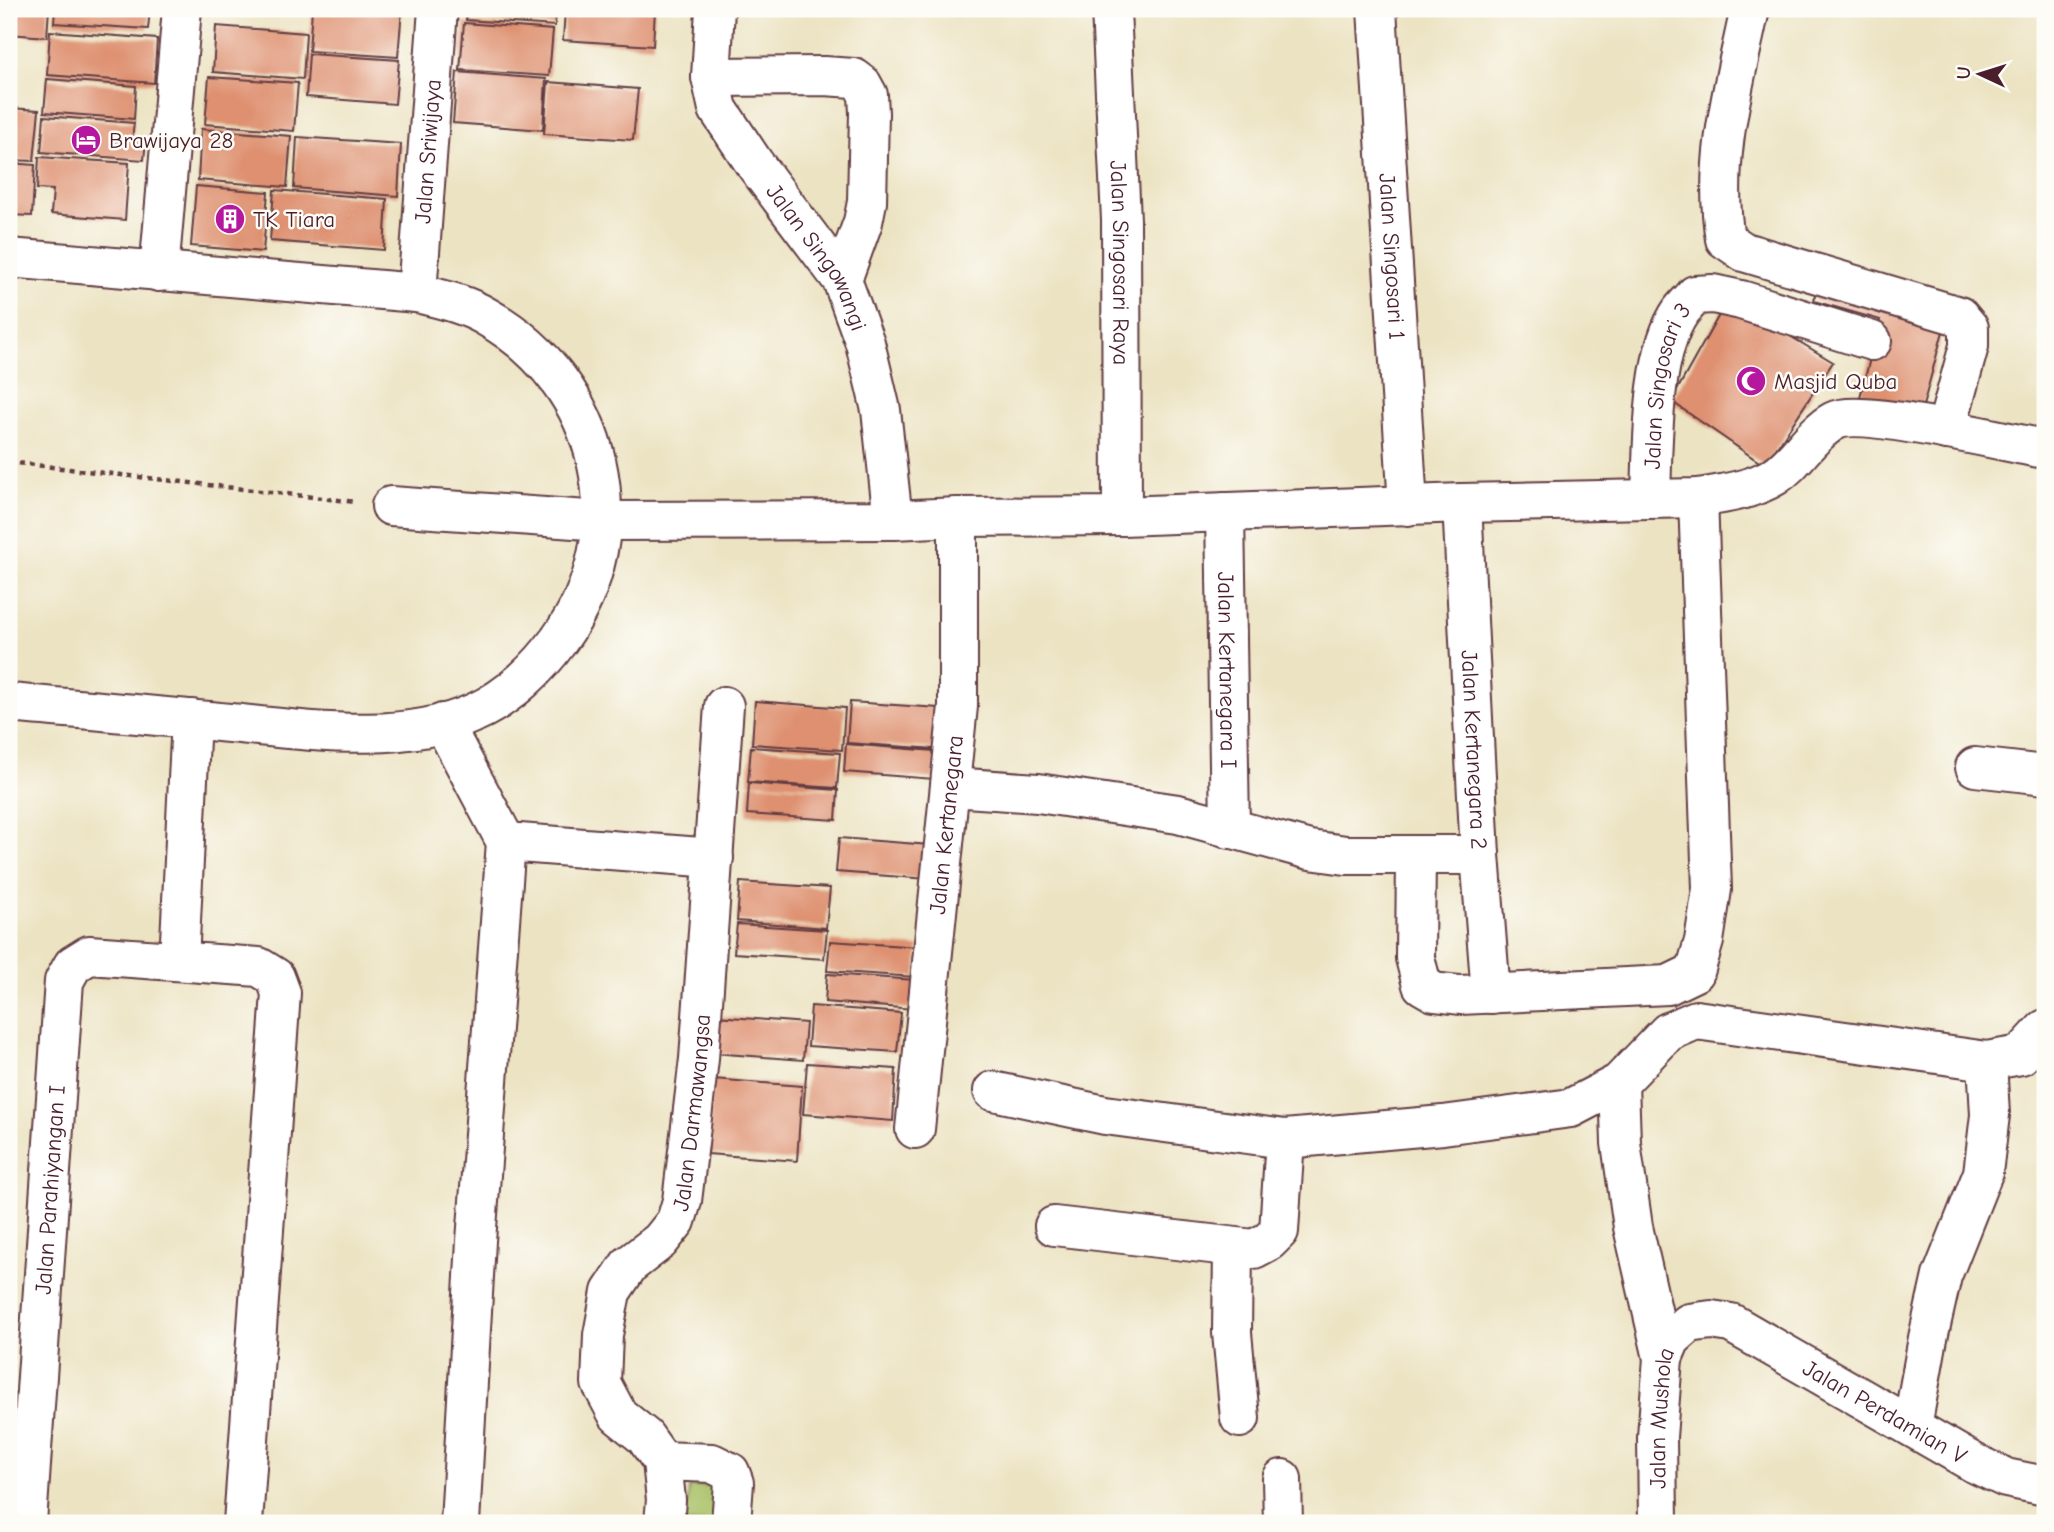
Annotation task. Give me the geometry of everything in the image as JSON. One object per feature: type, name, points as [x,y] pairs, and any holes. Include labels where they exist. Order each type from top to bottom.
[{"type":"street","points":[[159,272],[182,9]]},
{"type":"street","name":"Jalan Sriwijaya","points":[[417,293],[438,9]]},
{"type":"street","name":"Jalan Singowangi","points":[[715,9],[711,77],[718,109],[754,163],[842,280],[865,343],[881,410],[893,520]]},
{"type":"street","name":"Jalan Singosari Raya","points":[[1111,9],[1121,220],[1122,516]]},
{"type":"street","name":"Jalan Singosari 1","points":[[1377,9],[1408,506]]},
{"type":"street","points":[[1750,9],[1723,137],[1720,208],[1725,239],[1744,252],[1959,316],[1969,328],[1969,346],[1946,430]]},
{"type":"street","points":[[711,77],[824,76],[854,78],[862,83],[868,95],[869,113],[867,202],[863,222],[842,280]]},
{"type":"street","points":[[9,258],[417,293],[452,302],[486,316],[524,343],[541,359],[564,386],[582,417],[594,450],[601,485],[602,521],[594,571],[575,618],[545,659],[507,693],[476,712],[443,723],[379,732],[326,732],[9,703]]},
{"type":"street","name":"Jalan Singosari 3","points":[[1651,498],[1658,375],[1667,341],[1680,313],[1695,295],[1713,294],[1741,300],[1872,341]]},
{"type":"street","points":[[390,506],[602,521],[893,520],[1122,516],[1462,503],[1698,498],[1735,493],[1775,476],[1833,422],[1847,417],[1946,430],[2045,449]]},
{"type":"street","points":[[1416,856],[1415,958],[1422,985],[1434,992],[1460,995],[1668,985],[1695,972],[1704,941],[1712,889],[1698,498]]},
{"type":"street","name":"Jalan Kertanegara 2","points":[[1462,503],[1480,855],[1491,994]]},
{"type":"street","name":"Jalan Kertanegara I","points":[[1225,512],[1230,829]]},
{"type":"street","name":"Jalan Kertanegara","points":[[915,1129],[958,706],[958,517]]},
{"type":"street","name":"Jalan Darmawangsa","points":[[662,1461],[645,1437],[618,1415],[601,1383],[603,1335],[611,1292],[629,1265],[660,1241],[676,1221],[682,1201],[699,1059],[724,706]]},
{"type":"street","points":[[179,961],[191,719]]},
{"type":"street","points":[[443,723],[506,842],[476,1241],[460,1523]]},
{"type":"street","points":[[1975,767],[2045,775]]},
{"type":"street","points":[[951,787],[1038,793],[1165,812],[1310,850],[1346,855],[1480,855]]},
{"type":"street","points":[[506,842],[714,858]]},
{"type":"street","name":"Jalan Parahiyangan I","points":[[27,1523],[64,981],[73,965],[89,955],[260,967],[275,977],[281,993],[243,1523]]},
{"type":"street","points":[[993,1091],[1105,1115],[1285,1139],[1444,1125],[1571,1108],[1619,1083],[1668,1032],[1696,1020],[1987,1061],[2021,1055],[2045,1029]]},
{"type":"street","points":[[1912,1427],[1942,1276],[1983,1173],[1990,1115],[1987,1061]]},
{"type":"street","points":[[1619,1083],[1621,1143],[1633,1227],[1663,1358]]},
{"type":"street","points":[[1054,1226],[1254,1249],[1269,1241],[1279,1231],[1285,1139]]},
{"type":"street","points":[[1233,1247],[1232,1333],[1240,1418]]},
{"type":"street","name":"Jalan Perdamian V","points":[[1731,1322],[1974,1463],[2006,1478],[2045,1486]]},
{"type":"street","name":"Jalan Mushola","points":[[1658,1523],[1657,1437],[1663,1358],[1671,1339],[1689,1323],[1731,1322]]},
{"type":"street","points":[[664,1523],[666,1500],[662,1461],[712,1463],[730,1472],[734,1483],[732,1523]]},
{"type":"street","points":[[1282,1479],[1283,1523]]},
{"type":"path","points":[[9,462],[390,506]]},
{"type":"green space","points":[[724,1485],[721,1523],[685,1523],[689,1487]]},
{"type":"building","points":[[9,9],[49,9],[47,37],[9,34]]},
{"type":"building","points":[[55,9],[150,9],[148,29],[54,23]]},
{"type":"building","points":[[312,9],[402,9],[398,57],[309,51]]},
{"type":"building","points":[[467,9],[556,9],[555,26],[466,20]]},
{"type":"building","points":[[565,9],[655,9],[653,46],[563,40]]},
{"type":"building","points":[[464,23],[553,30],[549,76],[460,70]]},
{"type":"building","points":[[216,26],[306,33],[303,79],[213,72]]},
{"type":"building","points":[[50,31],[157,39],[154,83],[47,75]]},
{"type":"building","points":[[309,54],[399,60],[395,104],[306,97]]},
{"type":"building","points":[[457,72],[546,79],[543,130],[453,123]]},
{"type":"building","points":[[209,77],[298,83],[294,131],[205,124]]},
{"type":"building","points":[[47,79],[136,86],[134,119],[44,112]]},
{"type":"building","points":[[548,82],[638,89],[633,140],[544,134]]},
{"type":"building","points":[[9,108],[39,110],[34,161],[9,160]]},
{"type":"building","points":[[44,116],[134,123],[132,140],[146,140],[144,160],[41,152]]},
{"type":"building","points":[[201,129],[291,136],[287,187],[198,180]]},
{"type":"building","points":[[297,137],[401,144],[398,196],[294,188]]},
{"type":"building","points":[[39,157],[129,163],[125,220],[51,214],[53,190],[37,189]]},
{"type":"building","points":[[9,163],[35,165],[32,216],[9,215]]},
{"type":"building","name":"TK Tiara","points":[[196,186],[268,192],[263,252],[191,246]]},
{"type":"building","points":[[274,190],[387,199],[384,250],[270,241]]},
{"type":"building","points":[[1820,266],[1953,294],[1919,421],[1856,413],[1880,320],[1814,301]]},
{"type":"building","name":"Masjid Quba","points":[[1728,299],[1833,362],[1765,466],[1671,401]]},
{"type":"building","points":[[755,701],[845,708],[842,750],[752,744]]},
{"type":"building","points":[[850,702],[939,708],[936,749],[847,743]]},
{"type":"building","points":[[846,744],[935,751],[934,779],[844,772]]},
{"type":"building","points":[[751,747],[840,753],[837,788],[748,782]]},
{"type":"building","points":[[749,783],[838,790],[836,820],[747,814]]},
{"type":"building","points":[[839,838],[930,845],[928,879],[836,872]]},
{"type":"building","points":[[740,882],[830,888],[826,928],[737,921]]},
{"type":"building","points":[[737,924],[827,930],[824,959],[734,953]]},
{"type":"building","points":[[830,941],[919,947],[916,977],[827,971]]},
{"type":"building","points":[[827,974],[916,980],[914,1009],[825,1002]]},
{"type":"building","points":[[811,1006],[901,1013],[897,1052],[808,1046]]},
{"type":"building","points":[[716,1016],[806,1023],[803,1060],[713,1053]]},
{"type":"building","points":[[807,1063],[896,1069],[893,1121],[803,1114]]},
{"type":"building","points":[[713,1079],[802,1086],[797,1161],[708,1154]]},
{"type":"place","name":"Brawijaya 28","points":[[86,140]]},
{"type":"place","name":"TK Tiara","points":[[230,219]]},
{"type":"place","name":"Masjid Quba","points":[[1751,381]]}]
